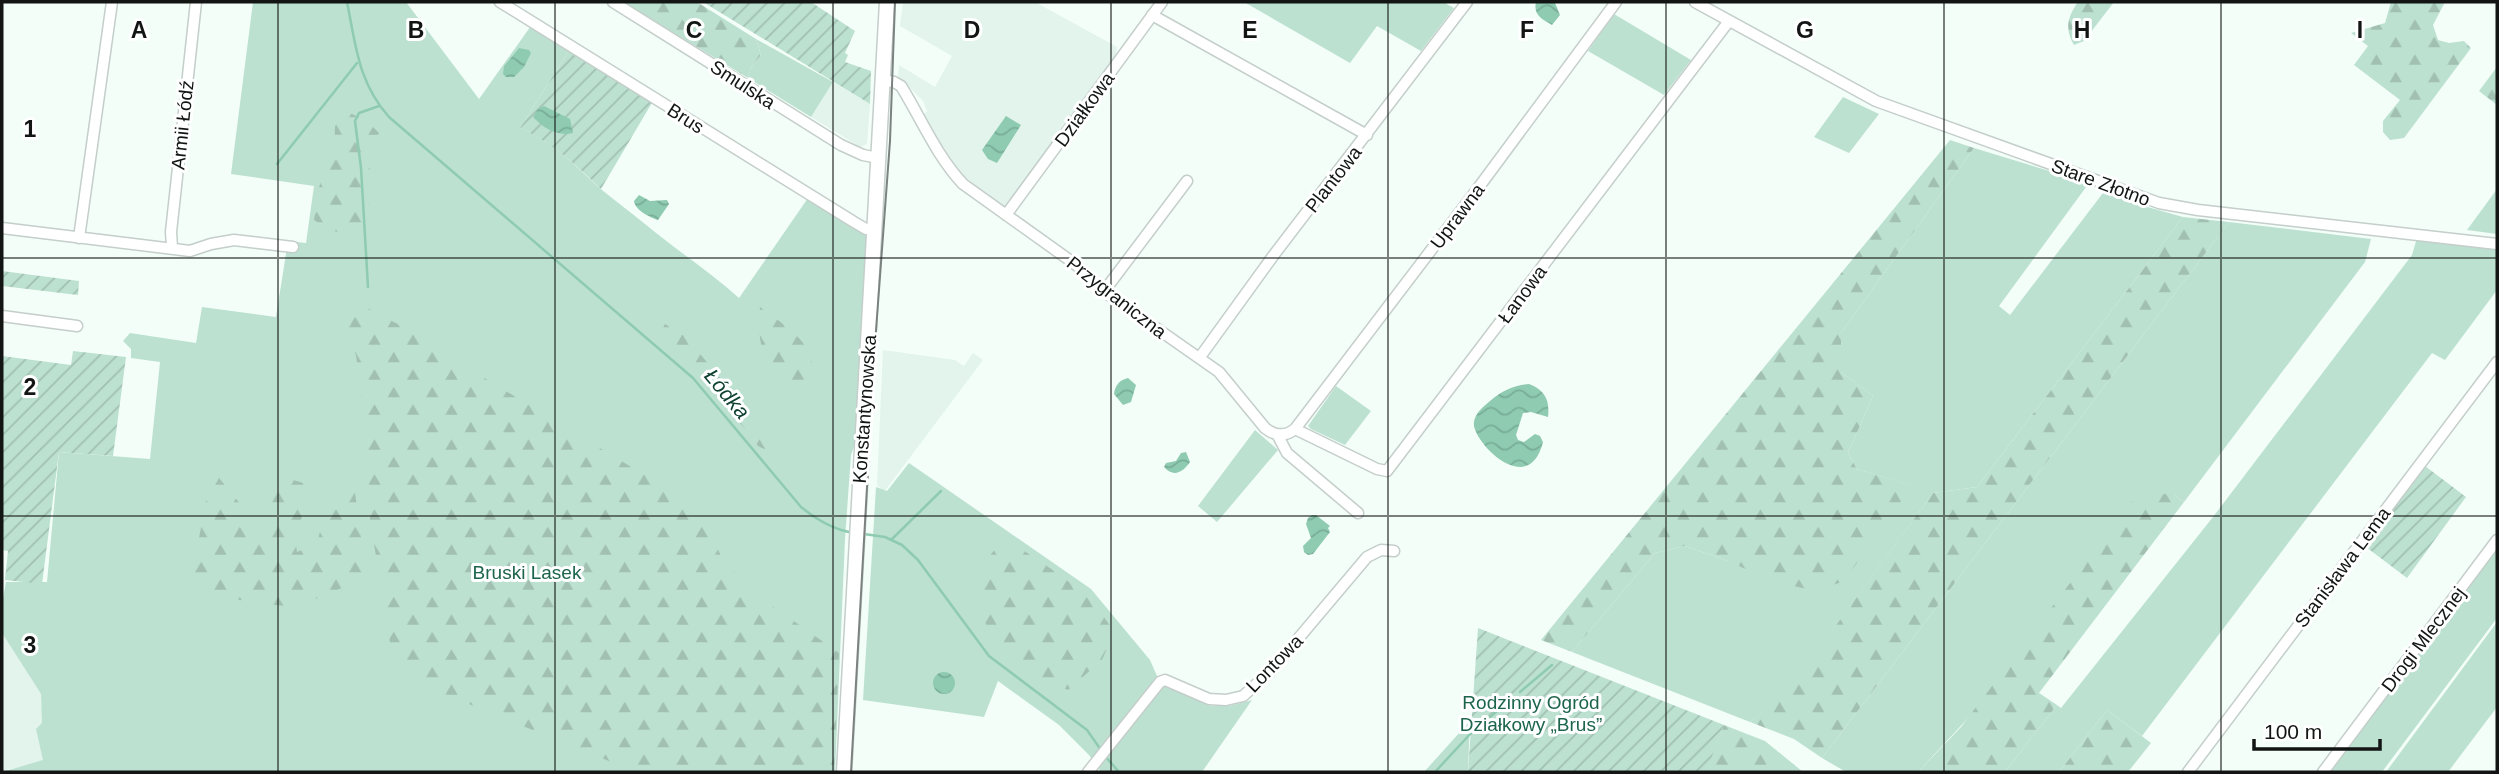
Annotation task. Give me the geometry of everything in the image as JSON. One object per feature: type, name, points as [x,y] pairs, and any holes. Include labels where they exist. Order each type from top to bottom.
[{"type":"main road","name":"Konstantynowska","points":[[844,772],[887,2]]},
{"type":"street","points":[[79,238],[112,2]]},
{"type":"street","name":"Armii Łódź","points":[[172,247],[171,232],[196,2]]},
{"type":"street","name":"Brus","points":[[500,2],[861,226],[875,230]]},
{"type":"street","name":"Smulska","points":[[613,2],[841,145],[863,155],[878,158]]},
{"type":"street","name":"Działkowa","points":[[1006,215],[1162,2]]},
{"type":"street","name":"Plantowa","points":[[1200,357],[1273,256],[1467,2]]},
{"type":"street","name":"Uprawna","points":[[1295,429],[1616,2]]},
{"type":"street","name":"Stare Złotno","points":[[1695,2],[1876,101],[2159,203],[2198,211],[2497,244]]},
{"type":"street","points":[[1152,15],[1367,135]]},
{"type":"street","name":"Łanowa","points":[[1295,429],[1377,469],[1390,469],[1731,22]]},
{"type":"street","name":"Przygraniczna","points":[[882,80],[896,82],[901,86],[948,168],[963,184],[1075,264],[1153,327],[1219,372],[1260,423],[1269,432],[1278,435],[1287,453],[1358,513]]},
{"type":"street","points":[[1105,290],[1187,181]]},
{"type":"street","points":[[2,228],[194,251],[212,243],[234,240],[293,247]]},
{"type":"street","points":[[2,316],[78,326]]},
{"type":"street","name":"Stanisława Lema","points":[[2188,772],[2497,362]]},
{"type":"street","points":[[1278,435],[1295,429]]},
{"type":"street","name":"Drogi Mlecznej","points":[[2323,772],[2497,540]]},
{"type":"street","name":"Lontowa","points":[[1088,772],[1160,682],[1165,680],[1209,699],[1226,700],[1243,696],[1270,671],[1367,557],[1381,550],[1394,551]]},
{"type":"shaded area","points":[[903,2],[1035,2],[1117,47],[1116,55],[1008,205],[1002,207],[952,166],[921,118],[927,111],[923,101],[898,76],[899,65],[935,87],[952,56],[900,26]]},
{"type":"shaded area","points":[[833,82],[870,104],[867,144],[860,147],[811,117]]},
{"type":"shaded area","points":[[883,350],[955,360],[964,366],[973,353],[983,360],[884,492],[877,485]]},
{"type":"shaded area","points":[[2,633],[41,694],[45,761],[2,771]]},
{"type":"green space","points":[[253,2],[406,2],[479,99],[533,23],[570,49],[520,128],[555,148],[602,190],[739,298],[808,198],[868,238],[856,441],[851,455],[845,539],[835,772],[2,772],[43,760],[36,729],[42,723],[41,694],[2,633],[2,604],[6,582],[47,582],[59,452],[150,459],[160,362],[131,358],[131,349],[123,341],[130,333],[196,343],[202,307],[276,317],[288,241],[306,243],[314,186],[231,174]]},
{"type":"green space","points":[[623,2],[697,2],[756,39],[761,55],[751,67],[748,78]]},
{"type":"green space","points":[[703,2],[811,2],[855,31],[845,53],[848,55],[845,62],[871,71],[870,104]]},
{"type":"green space","points":[[1244,2],[1443,2],[1454,8],[1421,51],[1377,26],[1350,63]]},
{"type":"green space","points":[[2078,2],[2114,2],[2084,41],[2074,45],[2068,23]]},
{"type":"green space","points":[[2391,2],[2445,2],[2433,25],[2438,40],[2449,43],[2464,41],[2471,48],[2404,138],[2390,140],[2383,132],[2383,121],[2400,100],[2354,65],[2368,46],[2351,33],[2385,23]]},
{"type":"green space","points":[[1614,14],[1691,60],[1664,95],[1588,51]]},
{"type":"green space","points":[[756,39],[833,82],[811,117],[748,78],[751,67],[761,55]]},
{"type":"green space","points":[[570,49],[653,101],[601,189],[563,155],[520,128]]},
{"type":"green space","points":[[2497,67],[2497,105],[2479,91]]},
{"type":"green space","points":[[1843,97],[1879,114],[1849,153],[1814,137]]},
{"type":"green space","points":[[346,111],[368,122],[379,133],[370,154],[368,230],[353,233],[334,231],[314,220],[318,190],[325,170],[334,156],[335,126]]},
{"type":"green space","points":[[1950,140],[1974,148],[1841,333],[1841,372],[1873,396],[1848,453],[1857,469],[1912,486],[1844,581],[1817,591],[1774,582],[1728,561],[1685,546],[1655,553],[1572,652],[1541,640]]},
{"type":"green space","points":[[1974,148],[2089,183],[1999,306],[2010,315],[2106,189],[2144,206],[2183,217],[1977,487],[1933,493],[1785,696],[1750,722],[1572,652],[1655,553],[1685,546],[1728,561],[1911,486],[1857,469],[1848,453],[1873,396],[1841,372],[1841,333]]},
{"type":"green space","points":[[2497,189],[2497,234],[2467,230]]},
{"type":"green space","points":[[2183,217],[2229,222],[1822,758],[1794,739],[1750,722],[1785,695],[1933,493],[1977,487]]},
{"type":"green space","points":[[2229,222],[2371,239],[2365,262],[2184,502],[2175,495],[1918,772],[1846,772],[1822,758]]},
{"type":"green space","points":[[2417,238],[2497,249],[2497,290],[2445,360],[2432,353],[2142,736],[2107,710],[2059,772],[2005,772],[2057,705],[2061,708],[2213,517],[2412,255]]},
{"type":"green space","points":[[2,271],[79,281],[78,295],[2,286]]},
{"type":"green space","name":"Bruski Lasek","points":[[366,307],[442,348],[486,379],[674,493],[704,520],[722,558],[753,592],[839,653],[834,772],[636,772],[437,691],[419,679],[391,649],[370,519],[367,447],[356,355],[340,324]]},
{"type":"green space","points":[[760,307],[795,334],[809,351],[812,371],[803,386],[786,387],[774,383],[761,346]]},
{"type":"green space","points":[[665,324],[686,337],[774,443],[764,449],[758,446],[705,378],[661,332]]},
{"type":"green space","points":[[73,351],[126,357],[113,456],[59,452],[42,584],[5,580],[8,551],[2,550],[2,356],[71,365]]},
{"type":"green space","points":[[1336,386],[1371,411],[1345,445],[1308,426]]},
{"type":"green space","points":[[1255,430],[1278,450],[1217,522],[1198,506]]},
{"type":"green space","points":[[909,463],[1091,589],[1150,660],[1157,676],[1211,706],[1229,706],[1252,700],[1202,772],[1101,772],[1089,755],[1059,725],[998,681],[984,717],[863,700],[876,487],[887,491]]},
{"type":"green space","points":[[2425,466],[2466,497],[2407,578],[2366,547]]},
{"type":"green space","points":[[280,476],[310,485],[297,535],[297,552],[317,543],[327,486],[355,493],[366,568],[361,580],[296,607],[255,603],[206,593],[193,570],[206,501],[219,478],[242,506],[247,522],[262,539],[275,531],[272,502]]},
{"type":"green space","points":[[2139,492],[2175,495],[2184,502],[2039,693],[2057,705],[2005,772],[1918,772],[1961,727]]},
{"type":"green space","points":[[1011,542],[1081,592],[1114,632],[1102,660],[1068,690],[1014,659],[993,637],[985,623],[979,603],[978,570],[997,547]]},
{"type":"green space","points":[[2497,547],[2497,618],[2382,772],[2327,772]]},
{"type":"green space","points":[[2497,622],[2497,707],[2448,772],[2386,772]]},
{"type":"green space","name":"Rodzinny Ogród Działkowy „Brus”","points":[[1478,628],[1724,725],[1706,772],[1468,772]]},
{"type":"green space","points":[[2107,710],[2151,743],[2128,772],[2059,772]]},
{"type":"green space","points":[[1470,721],[1468,772],[1424,772]]},
{"type":"green space","points":[[1724,725],[1765,741],[1803,772],[1705,772]]},
{"type":"water","points":[[1536,2],[1555,3],[1560,15],[1552,25],[1537,13]]},
{"type":"water","points":[[519,48],[531,53],[524,67],[514,77],[506,77],[503,74],[504,66]]},
{"type":"water","points":[[544,106],[570,119],[573,133],[556,133],[537,121],[533,117],[538,109]]},
{"type":"water","points":[[1006,116],[1021,125],[997,163],[988,159],[982,150]]},
{"type":"water","points":[[639,195],[650,201],[667,200],[669,204],[658,220],[637,207],[634,201]]},
{"type":"water","points":[[1128,378],[1136,385],[1131,402],[1123,405],[1114,394],[1116,386]]},
{"type":"water","points":[[1529,384],[1545,396],[1548,417],[1531,412],[1523,413],[1516,435],[1518,440],[1524,442],[1535,434],[1540,436],[1543,442],[1536,459],[1525,466],[1514,466],[1501,461],[1490,451],[1481,441],[1474,422],[1480,410],[1499,394],[1513,387]]},
{"type":"water","points":[[1186,452],[1190,462],[1184,469],[1175,473],[1164,467],[1166,463],[1176,461],[1181,453]]},
{"type":"water","points":[[1312,515],[1330,526],[1330,532],[1313,554],[1308,555],[1303,546],[1311,538],[1306,524]]},
{"type":"water","points":[[944,672],[952,675],[955,683],[952,691],[944,694],[936,691],[933,683],[936,675]]},
{"type":"waterway","name":"Łódka","points":[[347,2],[364,77],[389,117],[693,378],[801,507],[826,524],[854,533]]},
{"type":"waterway","points":[[277,164],[357,63]]},
{"type":"waterway","points":[[368,287],[361,168],[355,121],[359,113],[379,106]]},
{"type":"waterway","points":[[891,540],[941,491]]},
{"type":"waterway","name":"Łódka","points":[[864,534],[885,537],[902,545],[918,560],[989,656],[1087,730],[1101,750]]},
{"type":"waterway","points":[[1520,692],[1552,665]]},
{"type":"waterway","points":[[1435,772],[1472,732],[1496,712]]},
{"type":"waterway","name":"Łódka","points":[[1105,756],[1119,772]]},
{"type":"tram line","points":[[851,772],[875,344],[890,141],[895,2]]}]
